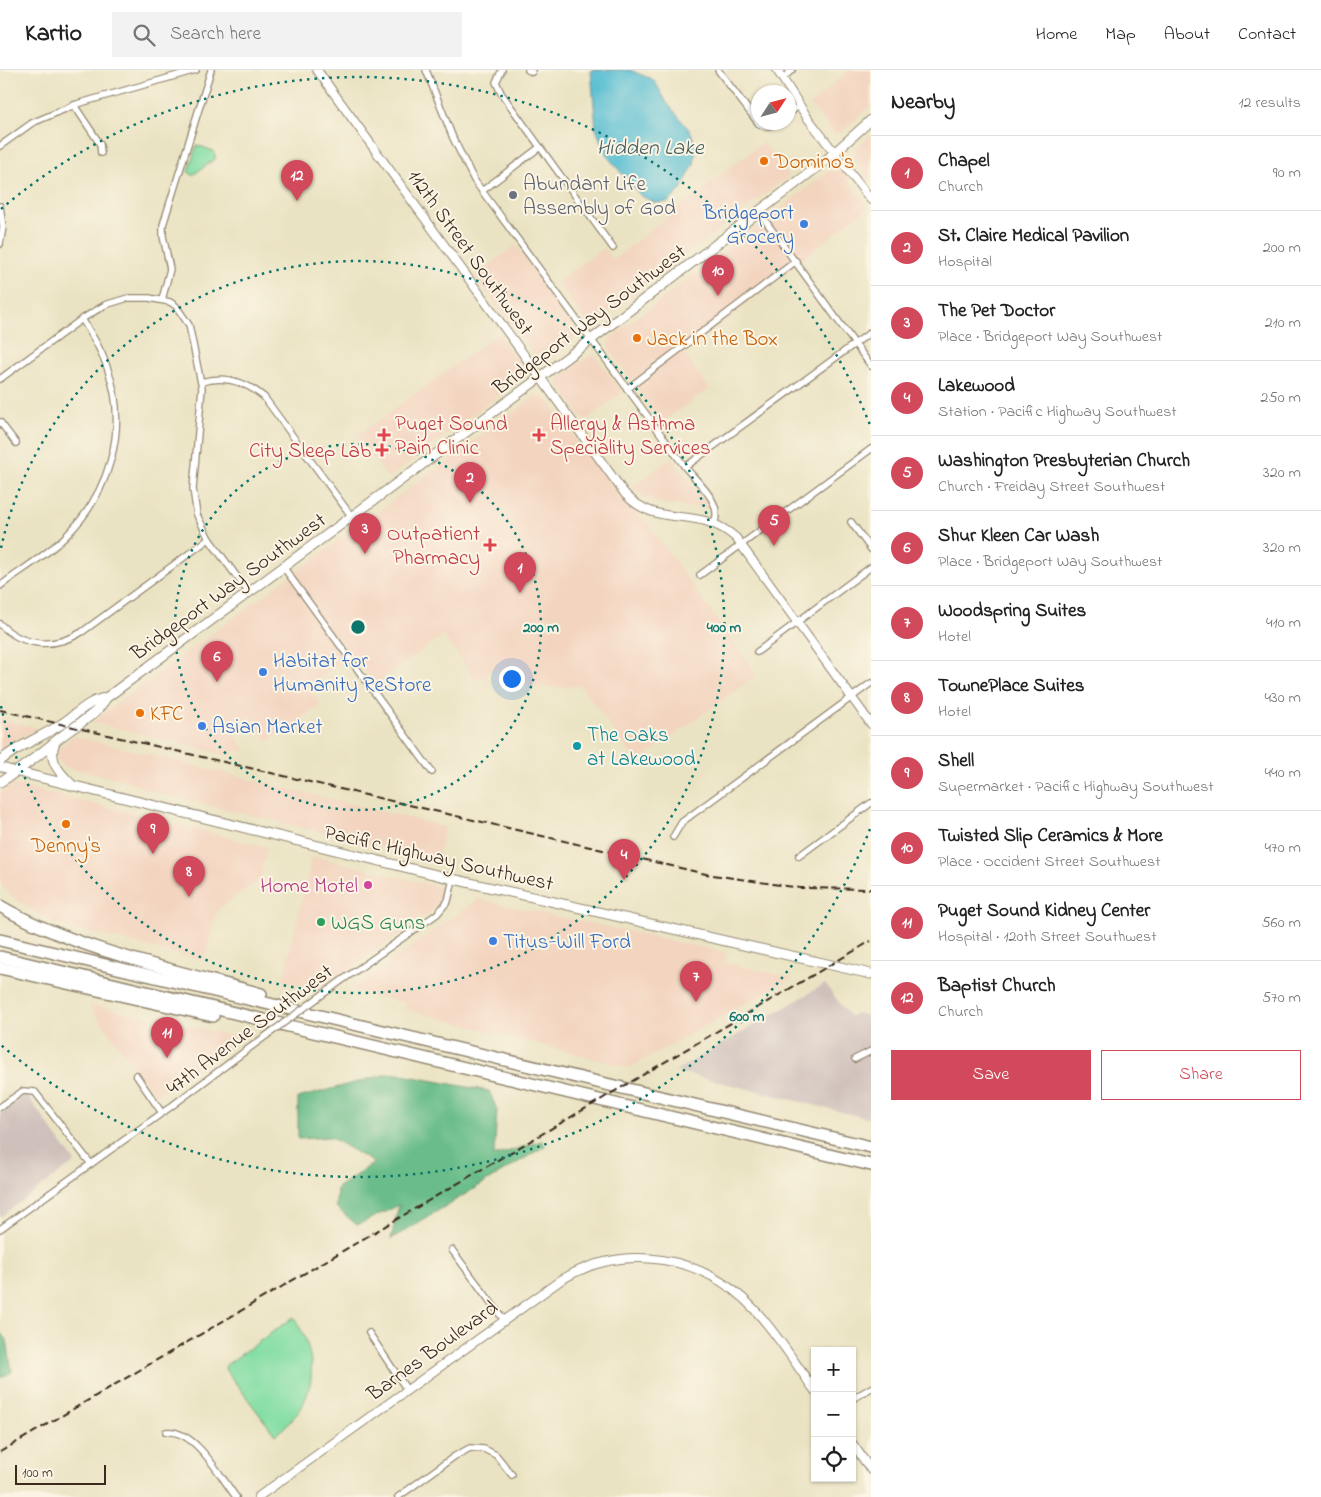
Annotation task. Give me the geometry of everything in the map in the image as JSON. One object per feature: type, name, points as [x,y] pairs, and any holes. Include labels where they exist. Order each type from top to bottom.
[{"type":"highway","points":[[0,906],[23,920],[59,934],[166,968],[290,1001],[329,1017]]},
{"type":"highway","points":[[0,940],[871,1147]]},
{"type":"highway","points":[[0,957],[871,1165]]},
{"type":"highway","points":[[0,968],[229,1019],[314,1032]]},
{"type":"main road","name":"Bridgeport Way Southwest","points":[[0,782],[18,772],[101,707],[106,698],[592,339],[759,212],[835,152],[871,120]]},
{"type":"main road","name":"Bridgeport Way Southwest","points":[[0,761],[26,742],[62,724],[96,699],[106,698]]},
{"type":"main road","points":[[55,742],[52,752],[54,764],[73,786]]},
{"type":"main road","name":"Pacific Highway Southwest","points":[[18,772],[453,879],[871,974]]},
{"type":"street","points":[[0,146],[32,123],[74,105],[106,94],[196,70]]},
{"type":"street","points":[[162,300],[170,269],[163,236],[164,225],[211,70]]},
{"type":"street","points":[[426,70],[457,145],[482,191],[685,467],[716,504],[718,517],[714,524]]},
{"type":"street","points":[[502,70],[496,80],[499,89],[613,248]]},
{"type":"street","points":[[718,70],[751,113]]},
{"type":"street","points":[[777,70],[800,105],[871,200]]},
{"type":"street","points":[[782,79],[792,70]]},
{"type":"street","name":"112th Street Southwest","points":[[320,71],[625,494],[639,507],[651,513],[698,518],[714,524],[730,533],[742,544],[871,724]]},
{"type":"street","points":[[74,105],[100,144],[101,153]]},
{"type":"street","points":[[796,108],[800,105]]},
{"type":"street","points":[[482,191],[540,147]]},
{"type":"street","points":[[0,206],[3,235],[0,244]]},
{"type":"street","points":[[759,212],[871,366]]},
{"type":"street","points":[[627,389],[796,261]]},
{"type":"street","points":[[0,379],[99,308],[120,300],[149,298],[162,300],[176,306],[186,318],[201,382],[202,396],[193,489],[197,515],[209,539],[249,593]]},
{"type":"street","points":[[0,586],[54,547],[71,532],[91,507],[108,471],[116,426],[113,388],[102,355],[82,319]]},
{"type":"street","points":[[685,467],[871,332]]},
{"type":"street","points":[[201,382],[217,379],[237,381],[252,387],[264,397],[352,517]]},
{"type":"street","points":[[0,422],[16,444]]},
{"type":"street","points":[[700,575],[871,449]]},
{"type":"street","points":[[851,522],[871,549]]},
{"type":"street","points":[[0,624],[22,640],[56,644],[82,632],[209,539]]},
{"type":"street","points":[[757,652],[871,567]]},
{"type":"street","points":[[284,568],[432,772]]},
{"type":"street","points":[[674,837],[682,822],[871,683]]},
{"type":"street","name":"Pacific Highway Southwest","points":[[0,767],[18,772]]},
{"type":"street","points":[[798,856],[871,803]]},
{"type":"street","name":"47th Avenue Southwest","points":[[0,1229],[341,981],[437,914],[448,901],[453,879]]},
{"type":"street","points":[[855,1059],[871,1050]]},
{"type":"street","points":[[136,1075],[162,1113]]},
{"type":"street","points":[[0,1107],[23,1091],[30,1090],[38,1095],[91,1164]]},
{"type":"street","points":[[452,1250],[504,1320]]},
{"type":"street","name":"Barnes Boulevard","points":[[258,1497],[504,1320],[579,1270],[609,1261],[638,1257],[688,1266],[708,1274],[735,1290],[762,1318],[811,1385]]},
{"type":"street","points":[[368,1333],[408,1390]]},
{"type":"street","points":[[856,1397],[871,1388]]},
{"type":"street","points":[[166,1432],[179,1432],[191,1440],[236,1497]]},
{"type":"street","points":[[398,1497],[450,1459],[470,1448],[484,1449],[496,1455],[512,1475]]},
{"type":"street","points":[[856,1449],[871,1470]]},
{"type":"shaded area","points":[[849,70],[871,70],[871,105],[841,132],[834,133],[810,105]]},
{"type":"shaded area","points":[[871,135],[871,182],[854,156],[856,148]]},
{"type":"shaded area","points":[[763,142],[789,176],[596,323],[591,325],[586,322],[557,282],[604,248],[613,260]]},
{"type":"shaded area","points":[[829,171],[841,171],[868,207],[684,353],[709,389],[661,423],[608,347],[609,339]]},
{"type":"shaded area","points":[[516,245],[577,331],[576,338],[547,361],[537,357],[474,276]]},
{"type":"shaded area","points":[[498,334],[523,368],[522,378],[388,478],[357,436]]},
{"type":"shaded area","points":[[591,355],[596,356],[623,393],[584,421],[560,387],[559,381],[562,375]]},
{"type":"shaded area","points":[[536,395],[543,396],[614,489],[648,524],[757,675],[637,762],[580,685],[559,688],[525,685],[494,669],[477,681],[443,635],[375,684],[353,654],[307,687],[320,705],[268,742],[251,716],[230,729],[246,751],[238,750],[230,756],[92,722]]},
{"type":"shaded area","points":[[671,458],[706,502],[705,508],[662,504],[643,496],[632,487]]},
{"type":"shaded area","points":[[0,719],[38,728],[15,740],[0,752]]},
{"type":"shaded area","points":[[73,736],[445,827],[437,860],[146,790],[129,781],[65,767],[57,759],[57,750]]},
{"type":"shaded area","points":[[17,785],[267,847],[261,878],[217,910],[204,961],[56,924],[19,902],[0,884],[0,793],[10,786]]},
{"type":"shaded area","points":[[312,856],[439,887],[442,898],[429,914],[318,990],[283,980]]},
{"type":"shaded area","points":[[478,899],[727,953],[725,962],[792,978],[629,1068],[405,1009],[406,1003],[351,990]]},
{"type":"shaded area","points":[[825,984],[850,1017],[856,1013],[871,1017],[871,1119],[675,1071]]},
{"type":"shaded area","points":[[88,1004],[237,1037],[155,1096]]},
{"type":"shaded area","points":[[26,1094],[75,1162],[0,1217],[0,1113]]},
{"type":"green space","points":[[197,145],[213,151],[216,158],[193,175],[188,172]]},
{"type":"green space","points":[[391,1073],[489,1091],[497,1110],[494,1156],[542,1141],[545,1146],[391,1239],[399,1205],[357,1225],[336,1207],[337,1188],[374,1163],[330,1137],[298,1139],[298,1098]]},
{"type":"green space","points":[[294,1317],[303,1333],[308,1349],[311,1380],[307,1395],[300,1409],[275,1435],[225,1369],[226,1365]]},
{"type":"green space","points":[[0,1331],[7,1340],[12,1372],[0,1378]]},
{"type":"water","name":"Hidden Lake","points":[[591,70],[630,70],[654,80],[667,103],[691,132],[696,147],[694,164],[680,191],[668,202],[656,203],[641,196],[607,156],[596,129]]},
{"type":"railway","points":[[0,710],[706,874],[800,888],[871,889]]},
{"type":"railway","points":[[0,1452],[871,941]]},
{"type":"place","name":"Domino's","points":[[764,161]]},
{"type":"place","name":"Abundant Life Assembly of God","points":[[513,195]]},
{"type":"place","name":"Baptist Church","points":[[297,201]]},
{"type":"place","name":"Bridgeport Grocery","points":[[804,224]]},
{"type":"place","name":"Twisted Slip Ceramics & More","points":[[718,296]]},
{"type":"place","name":"Jack in the Box","points":[[637,338]]},
{"type":"place","name":"Puget Sound Pain Clinic","points":[[384,435]]},
{"type":"place","name":"Allergy & Asthma Speciality Services","points":[[539,435]]},
{"type":"place","name":"City Sleep Lab","points":[[382,450]]},
{"type":"place","name":"St. Claire Medical Pavilion","points":[[470,503]]},
{"type":"place","name":"Outpatient Pharmacy","points":[[490,545]]},
{"type":"place","name":"Washington Presbyterian Church","points":[[774,546]]},
{"type":"place","name":"The Pet Doctor","points":[[365,554]]},
{"type":"place","name":"Chapel","points":[[520,593]]},
{"type":"place","name":"Habitat for Humanity ReStore","points":[[263,672]]},
{"type":"place","name":"Shur Kleen Car Wash","points":[[217,682]]},
{"type":"place","name":"KFC","points":[[140,713]]},
{"type":"place","name":"Asian Market","points":[[202,726]]},
{"type":"place","name":"The Oaks at Lakewood","points":[[577,746]]},
{"type":"place","name":"Denny's","points":[[66,824]]},
{"type":"place","name":"Shell","points":[[153,854]]},
{"type":"place","name":"Lakewood","points":[[624,880]]},
{"type":"place","name":"Home Motel","points":[[368,885]]},
{"type":"place","name":"TownePlace Suites","points":[[189,897]]},
{"type":"place","name":"WGS Guns","points":[[321,922]]},
{"type":"place","name":"Titus-Will Ford","points":[[493,941]]},
{"type":"place","name":"Woodspring Suites","points":[[696,1002]]},
{"type":"place","name":"Puget Sound Kidney Center","points":[[167,1058]]}]
